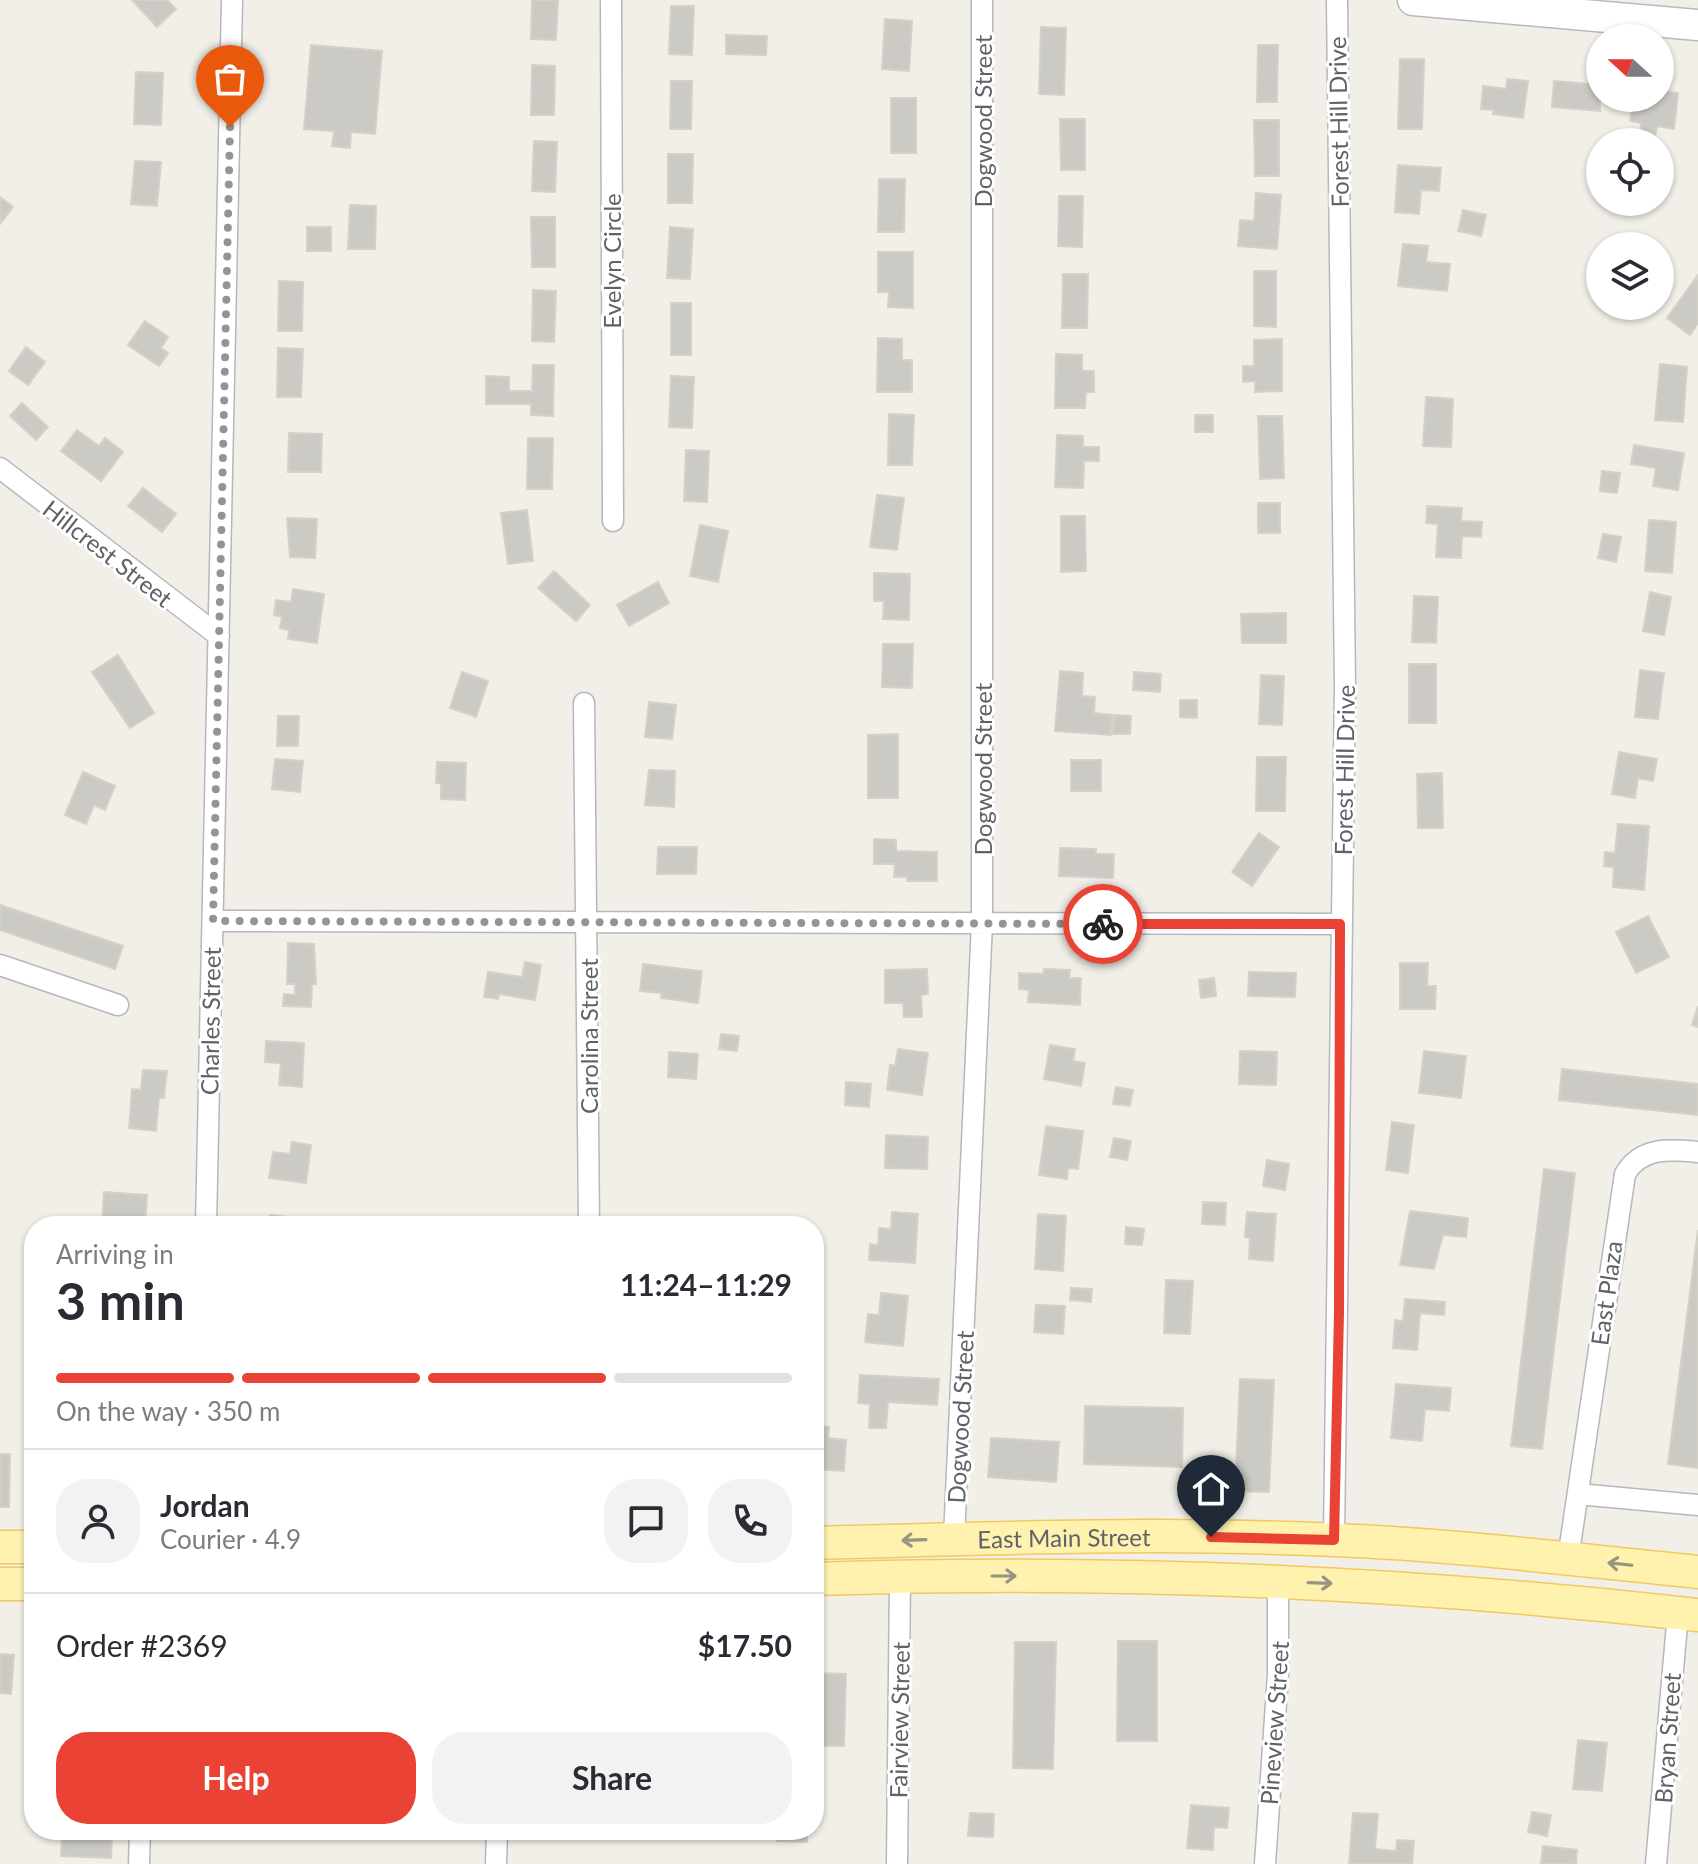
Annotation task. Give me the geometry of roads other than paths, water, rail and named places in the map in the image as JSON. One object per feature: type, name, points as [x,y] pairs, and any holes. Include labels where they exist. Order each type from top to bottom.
[{"type":"main road","name":"East Main Street","points":[[824,1543],[1127,1535],[1334,1540],[1698,1572]]},
{"type":"main road","points":[[0,1547],[24,1547]]},
{"type":"main road","name":"East Main Street","points":[[824,1579],[1127,1576],[1278,1581],[1363,1585],[1688,1614]]},
{"type":"main road","points":[[0,1584],[24,1584]]},
{"type":"street","name":"Charles Street","points":[[206,1216],[232,0]]},
{"type":"street","name":"Evelyn Circle","points":[[611,0],[613,521]]},
{"type":"street","name":"Dogwood Street","points":[[954,1538],[982,923],[982,0]]},
{"type":"street","name":"Forest Hill Drive","points":[[1334,1540],[1345,687],[1337,0]]},
{"type":"street","points":[[1413,0],[1698,25]]},
{"type":"street","name":"Hillcrest Street","points":[[0,468],[219,636]]},
{"type":"street","name":"Carolina Street","points":[[584,703],[589,1216]]},
{"type":"street","points":[[213,921],[1340,924]]},
{"type":"street","points":[[0,965],[118,1005]]},
{"type":"street","name":"East Plaza","points":[[1568,1559],[1625,1174],[1631,1164],[1647,1153],[1698,1152]]},
{"type":"street","points":[[1578,1494],[1698,1505]]},
{"type":"street","name":"Fairview Street","points":[[897,1864],[900,1577]]},
{"type":"street","name":"Pineview Street","points":[[1265,1864],[1279,1649],[1278,1581]]},
{"type":"street","name":"Bryan Street","points":[[1656,1864],[1688,1614]]},
{"type":"street","points":[[139,1864],[140,1840]]},
{"type":"street","points":[[496,1864],[497,1840]]}]
